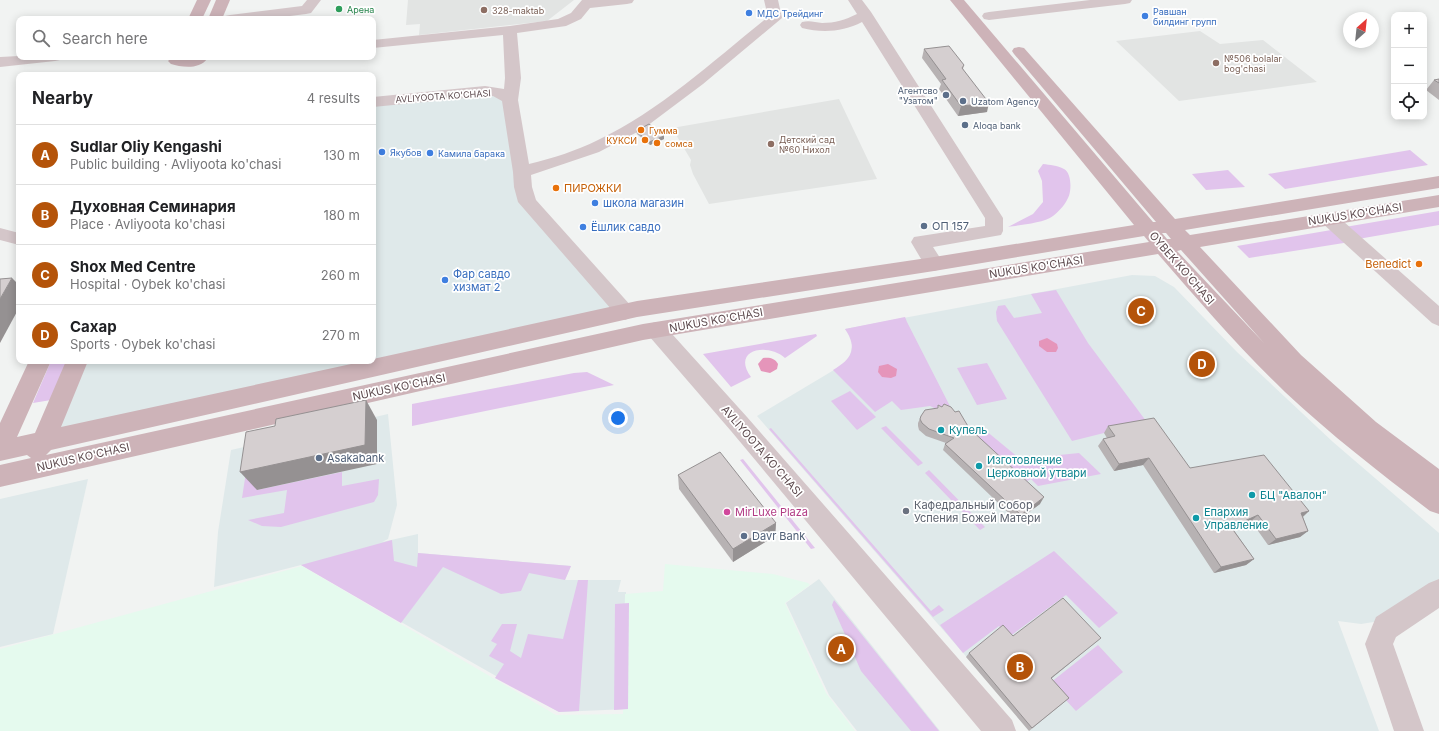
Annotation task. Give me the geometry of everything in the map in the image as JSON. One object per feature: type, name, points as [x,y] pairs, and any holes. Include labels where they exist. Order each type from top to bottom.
[{"type":"main road","points":[[196,16],[204,0]]},
{"type":"main road","points":[[216,16],[223,0]]},
{"type":"main road","name":"OYBEK KO'CHASI","points":[[957,0],[1162,246],[1241,333],[1302,394],[1375,455],[1439,503]]},
{"type":"main road","name":"OYBEK KO'CHASI","points":[[984,11],[1184,242],[1288,355],[1315,382],[1368,429],[1439,483]]},
{"type":"main road","points":[[171,72],[177,60]]},
{"type":"main road","points":[[179,60],[186,63],[194,60]]},
{"type":"main road","points":[[193,72],[198,60]]},
{"type":"main road","name":"NUKUS KO'CHASI","points":[[0,452],[631,311],[934,264],[1439,182]]},
{"type":"main road","name":"NUKUS KO'CHASI","points":[[8,474],[650,331],[1328,218],[1439,201]]},
{"type":"main road","name":"AVLIYOOTA KO'CHASI","points":[[631,311],[650,331]]},
{"type":"main road","points":[[0,448],[39,364]]},
{"type":"main road","points":[[0,452],[8,474],[44,441],[76,364]]},
{"type":"street","points":[[255,16],[306,10],[314,0]]},
{"type":"street","points":[[376,44],[510,30],[561,23],[576,16],[588,2],[627,0]]},
{"type":"street","points":[[522,172],[586,152],[615,138],[646,119],[688,89],[730,52],[775,18],[771,0]]},
{"type":"street","points":[[984,11],[1125,0]]},
{"type":"street","points":[[807,24],[822,27],[846,25],[860,7],[994,218],[994,231],[921,242],[934,264]]},
{"type":"street","points":[[510,30],[513,81],[510,100]]},
{"type":"street","points":[[0,62],[22,60]]},
{"type":"street","points":[[485,91],[502,88],[513,81]]},
{"type":"street","name":"AVLIYOOTA KO'CHASI","points":[[376,102],[485,91],[500,93],[510,100],[522,172],[523,187],[529,205],[631,311]]},
{"type":"street","points":[[1328,218],[1439,318]]},
{"type":"street","points":[[0,234],[16,238]]},
{"type":"street","name":"AVLIYOOTA KO'CHASI","points":[[650,331],[729,430],[912,637],[1001,731]]},
{"type":"street","points":[[1409,731],[1379,644],[1386,627],[1439,592]]},
{"type":"street","name":"AVLIYOOTA KO'CHASI","points":[[912,637],[981,731]]},
{"type":"shaded area","name":"328-maktab","points":[[408,0],[574,0],[547,21],[419,35],[420,24],[406,25]]},
{"type":"shaded area","name":"№506 bolalar bog'chasi","points":[[1200,31],[1220,44],[1263,40],[1317,82],[1179,101],[1116,41]]},
{"type":"shaded area","points":[[503,95],[523,187],[625,312],[44,441],[76,364],[376,364],[376,102]]},
{"type":"shaded area","name":"Детский сад №60 Нихол","points":[[839,99],[877,179],[709,204],[693,174],[690,165],[691,160],[672,128]]},
{"type":"shaded area","points":[[1410,150],[1428,165],[1285,189],[1268,174]]},
{"type":"shaded area","points":[[1043,164],[1054,165],[1067,171],[1070,179],[1069,197],[1059,211],[1049,218],[1032,223],[1008,227],[1033,214],[1043,202],[1042,181],[1038,171]]},
{"type":"shaded area","points":[[1228,170],[1245,187],[1206,190],[1192,174]]},
{"type":"shaded area","points":[[1439,211],[1439,225],[1358,239],[1345,227]]},
{"type":"shaded area","points":[[1337,229],[1350,242],[1249,258],[1237,246]]},
{"type":"shaded area","points":[[1132,275],[1155,276],[1174,287],[1237,352],[1333,442],[1439,533],[1439,588],[1392,619],[1361,624],[1338,621],[1379,731],[1029,731],[984,677],[757,416],[844,364],[850,356],[852,346],[851,337],[845,329]]},
{"type":"shaded area","points":[[1056,290],[1088,343],[1149,425],[1104,433],[1072,441],[997,321],[996,312],[998,306],[1005,305],[1014,318],[1042,313],[1031,294]]},
{"type":"shaded area","points":[[905,317],[956,418],[930,406],[901,410],[892,401],[875,412],[833,370],[845,362],[851,352],[851,342],[845,329]]},
{"type":"shaded area","points":[[816,334],[817,336],[785,358],[778,353],[769,350],[754,351],[748,355],[745,360],[746,368],[751,377],[731,387],[703,354]]},
{"type":"shaded area","points":[[1047,338],[1057,344],[1058,348],[1056,352],[1047,352],[1039,346],[1039,341]]},
{"type":"shaded area","points":[[763,358],[774,359],[778,364],[777,369],[770,373],[761,371],[758,364]]},
{"type":"shaded area","points":[[987,363],[1007,399],[977,405],[957,368]]},
{"type":"shaded area","points":[[50,364],[66,364],[51,400],[33,403]]},
{"type":"shaded area","points":[[888,364],[897,369],[896,376],[891,378],[882,377],[878,372],[879,366]]},
{"type":"shaded area","points":[[587,372],[614,385],[412,426],[412,404],[574,373]]},
{"type":"shaded area","points":[[850,391],[876,417],[857,430],[831,401]]},
{"type":"shaded area","points":[[388,414],[397,505],[388,539],[382,542],[418,534],[418,553],[571,566],[565,580],[621,580],[618,592],[626,592],[628,709],[559,712],[301,565],[214,587],[218,532],[231,450]]},
{"type":"shaded area","points":[[886,426],[923,463],[918,466],[881,428]]},
{"type":"shaded area","points":[[771,428],[931,611],[939,605],[944,610],[933,617],[769,429]]},
{"type":"shaded area","points":[[985,430],[1020,459],[1079,453],[1101,474],[1038,486],[1031,479],[1027,481],[973,441]]},
{"type":"shaded area","points":[[250,446],[257,490],[342,472],[342,486],[379,479],[378,495],[374,502],[281,527],[262,526],[248,520],[284,513],[287,490],[242,498]]},
{"type":"shaded area","points":[[743,459],[815,548],[811,549],[740,460]]},
{"type":"shaded area","points":[[929,470],[985,527],[980,530],[925,473]]},
{"type":"shaded area","points":[[88,479],[53,634],[0,647],[0,499]]},
{"type":"shaded area","points":[[392,540],[394,561],[417,567],[418,553],[571,566],[565,580],[529,573],[521,591],[501,594],[443,567],[401,623],[301,565]]},
{"type":"shaded area","points":[[1054,551],[1118,613],[1099,628],[1066,595],[1009,637],[999,626],[963,653],[940,625]]},
{"type":"shaded area","points":[[665,564],[773,574],[808,583],[810,585],[785,603],[826,693],[855,731],[0,731],[0,649],[302,566],[556,715],[623,714],[625,594],[663,591]]},
{"type":"shaded area","points":[[819,579],[940,731],[857,731],[829,695],[786,603]]},
{"type":"shaded area","points":[[578,580],[588,580],[579,711],[559,712],[495,678],[504,664],[489,656],[497,644],[491,641],[502,624],[517,624],[510,651],[521,658],[528,634],[563,639]]},
{"type":"shaded area","points":[[834,600],[939,731],[911,731],[861,671],[832,605]]},
{"type":"shaded area","points":[[629,603],[628,709],[614,710],[615,604]]},
{"type":"shaded area","points":[[1098,645],[1123,672],[1076,711],[1050,683]]},
{"type":"building","points":[[949,46],[964,65],[962,68],[989,103],[961,106],[942,80],[946,79],[924,49]]},
{"type":"building","points":[[649,124],[664,136],[649,142],[636,131]]},
{"type":"building","points":[[12,278],[0,299],[0,279]]},
{"type":"building","points":[[366,400],[365,445],[240,472],[246,432],[275,426],[276,419]]},
{"type":"building","points":[[944,404],[951,407],[955,412],[959,411],[969,428],[1044,497],[1021,515],[945,444],[954,438],[929,429],[922,423],[920,419],[925,410],[938,408],[938,405],[942,407]]},
{"type":"building","points":[[1154,418],[1190,468],[1264,455],[1309,511],[1301,513],[1308,531],[1276,539],[1258,515],[1231,527],[1254,559],[1221,567],[1149,458],[1119,464],[1103,439],[1115,436],[1108,426]]},
{"type":"building","name":"MirLuxe Plaza","points":[[720,452],[776,523],[733,549],[678,475]]},
{"type":"building","points":[[1063,598],[1101,638],[1051,678],[1069,698],[1032,728],[969,653],[1003,625],[1013,636]]},
{"type":"place","name":"Арена","points":[[339,9]]},
{"type":"place","name":"328-maktab","points":[[484,10]]},
{"type":"place","name":"МДС Трейдинг","points":[[749,13]]},
{"type":"place","name":"Равшан билдинг групп","points":[[1145,16]]},
{"type":"place","name":"№506 bolalar bog'chasi","points":[[1216,63]]},
{"type":"place","name":"Агентсво \"Узатом\"","points":[[946,95]]},
{"type":"place","name":"Uzatom Agency","points":[[963,101]]},
{"type":"place","name":"Aloqa bank","points":[[965,125]]},
{"type":"place","name":"Гумма","points":[[641,130]]},
{"type":"place","name":"КУКСИ","points":[[645,140]]},
{"type":"place","name":"сомса","points":[[657,143]]},
{"type":"place","name":"Детский сад №60 Нихол","points":[[771,144]]},
{"type":"place","name":"Якубов","points":[[382,152]]},
{"type":"place","name":"Камила барака","points":[[430,153]]},
{"type":"place","name":"ПИРОЖКИ","points":[[556,188]]},
{"type":"place","name":"школа магазин","points":[[595,203]]},
{"type":"place","name":"ОП 157","points":[[924,226]]},
{"type":"place","name":"Ёшлик савдо","points":[[583,227]]},
{"type":"place","name":"Benedict","points":[[1419,264]]},
{"type":"place","name":"Фар савдо хизмат 2","points":[[445,280]]},
{"type":"place","name":"Shox Med Centre","points":[[1141,311]]},
{"type":"place","name":"Сахар","points":[[1202,364]]},
{"type":"place","name":"Купель","points":[[941,430]]},
{"type":"place","name":"Asakabank","points":[[319,458]]},
{"type":"place","name":"Изготовление Церковной утвари","points":[[979,466]]},
{"type":"place","name":"БЦ \"Авалон\"","points":[[1252,495]]},
{"type":"place","name":"Кафедральный Собор Успения Божeй Матери","points":[[906,511]]},
{"type":"place","name":"MirLuxe Plaza","points":[[727,512]]},
{"type":"place","name":"Епархия Управление","points":[[1196,518]]},
{"type":"place","name":"Davr Bank","points":[[744,536]]},
{"type":"place","name":"Sudlar Oliy Kengashi","points":[[841,649]]},
{"type":"place","name":"Духовная Семинария","points":[[1020,667]]}]
